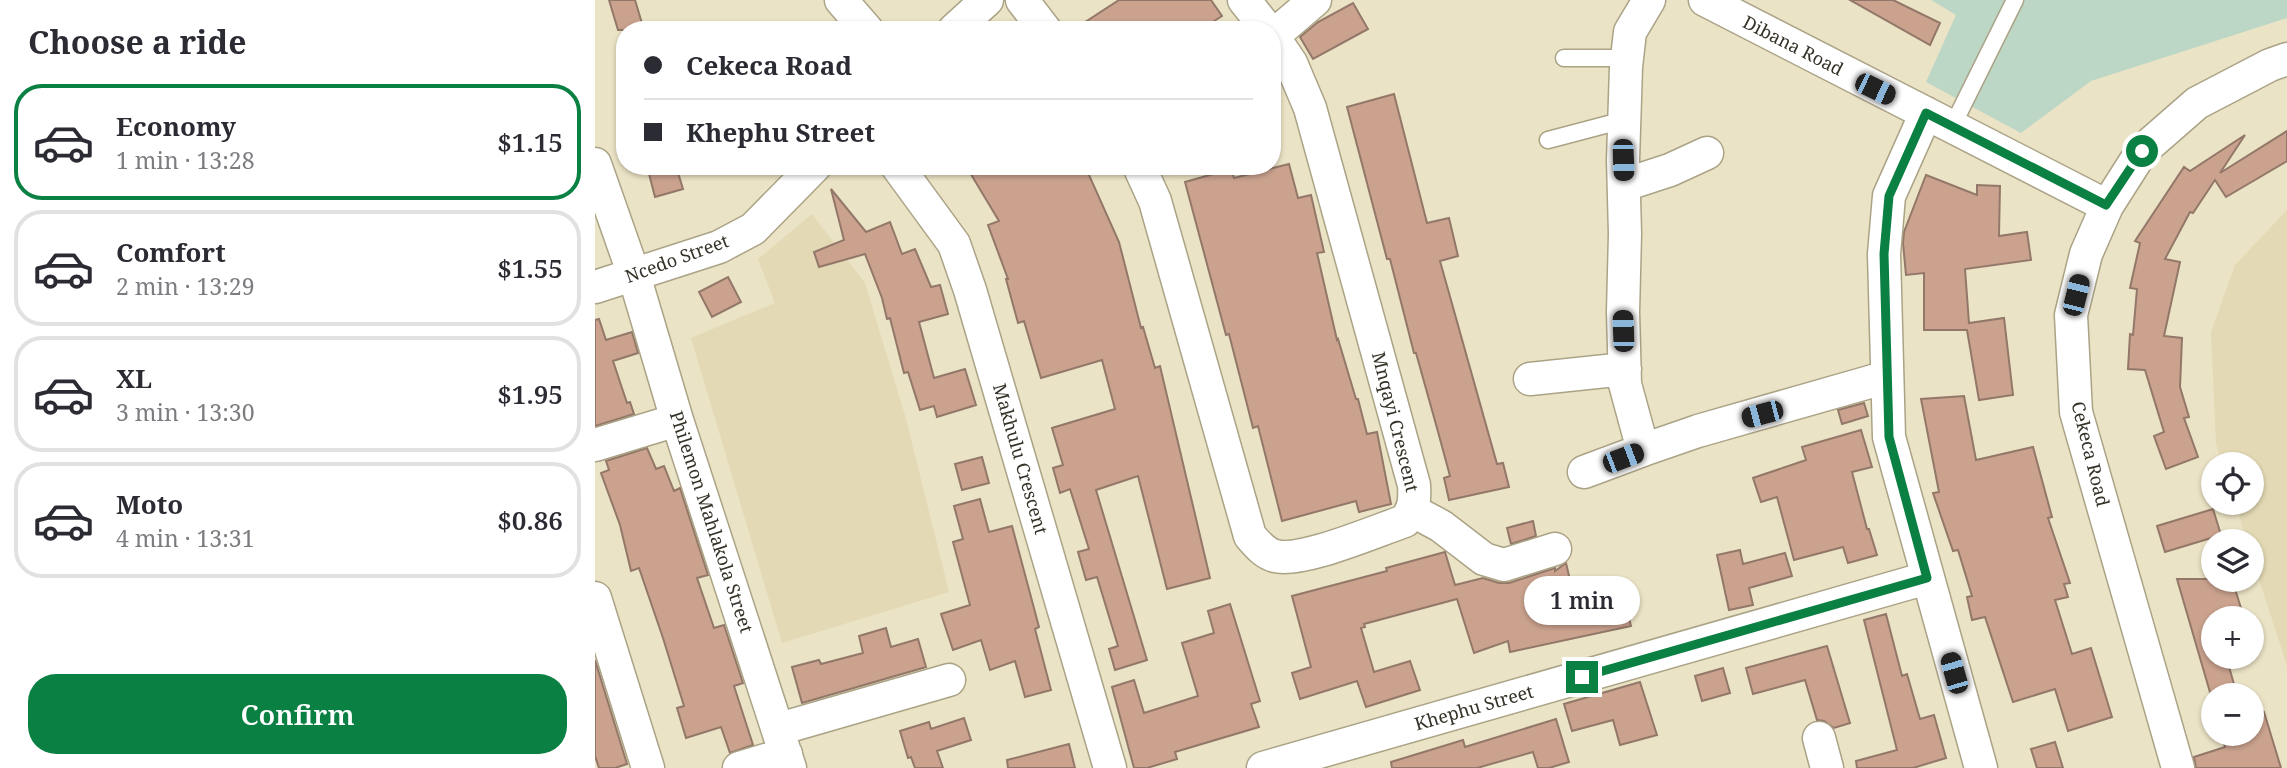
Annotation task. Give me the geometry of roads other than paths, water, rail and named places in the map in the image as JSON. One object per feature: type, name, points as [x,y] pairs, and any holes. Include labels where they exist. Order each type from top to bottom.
[{"type":"street","points":[[841,0],[859,21]]},
{"type":"street","points":[[964,21],[987,0]]},
{"type":"street","points":[[1022,0],[1038,21]]},
{"type":"street","points":[[1244,0],[1261,21]]},
{"type":"street","points":[[1281,29],[1315,0]]},
{"type":"street","points":[[1643,450],[1625,384],[1624,120],[1630,32],[1649,0]]},
{"type":"street","name":"Dibana Road","points":[[1705,0],[2106,205]]},
{"type":"street","name":"Mnqayi Crescent","points":[[1143,175],[1155,201],[1250,536],[1262,550],[1275,556],[1297,557],[1405,521],[1413,512],[1414,485],[1310,108],[1301,83],[1281,49]]},
{"type":"street","name":"Cekeca Road","points":[[2178,768],[2076,412],[2071,315],[2086,254],[2106,205],[2142,151],[2197,103],[2287,59]]},
{"type":"street","points":[[1939,120],[1889,196],[1884,254],[1889,437],[1981,768]]},
{"type":"street","points":[[1624,185],[1670,170],[1707,153]]},
{"type":"street","name":"Philemon Mahlakola Street","points":[[595,164],[634,275],[677,420],[785,750]]},
{"type":"street","name":"Ncedo Street","points":[[595,287],[719,247],[753,229],[806,175]]},
{"type":"street","name":"Makhulu Crescent","points":[[904,175],[954,244],[974,303],[1110,768]]},
{"type":"street","points":[[1529,379],[1625,369]]},
{"type":"street","points":[[1584,472],[1698,431],[1887,377]]},
{"type":"street","points":[[595,445],[677,420]]},
{"type":"street","points":[[1413,512],[1441,526],[1483,559],[1504,565],[1555,549]]},
{"type":"street","name":"Khephu Street","points":[[1263,768],[1927,578]]},
{"type":"street","points":[[595,598],[648,768]]},
{"type":"street","points":[[739,768],[949,680]]},
{"type":"lane","points":[[1939,120],[2015,0]]},
{"type":"lane","points":[[1564,58],[1627,58]]},
{"type":"lane","points":[[1548,140],[1624,120]]}]
